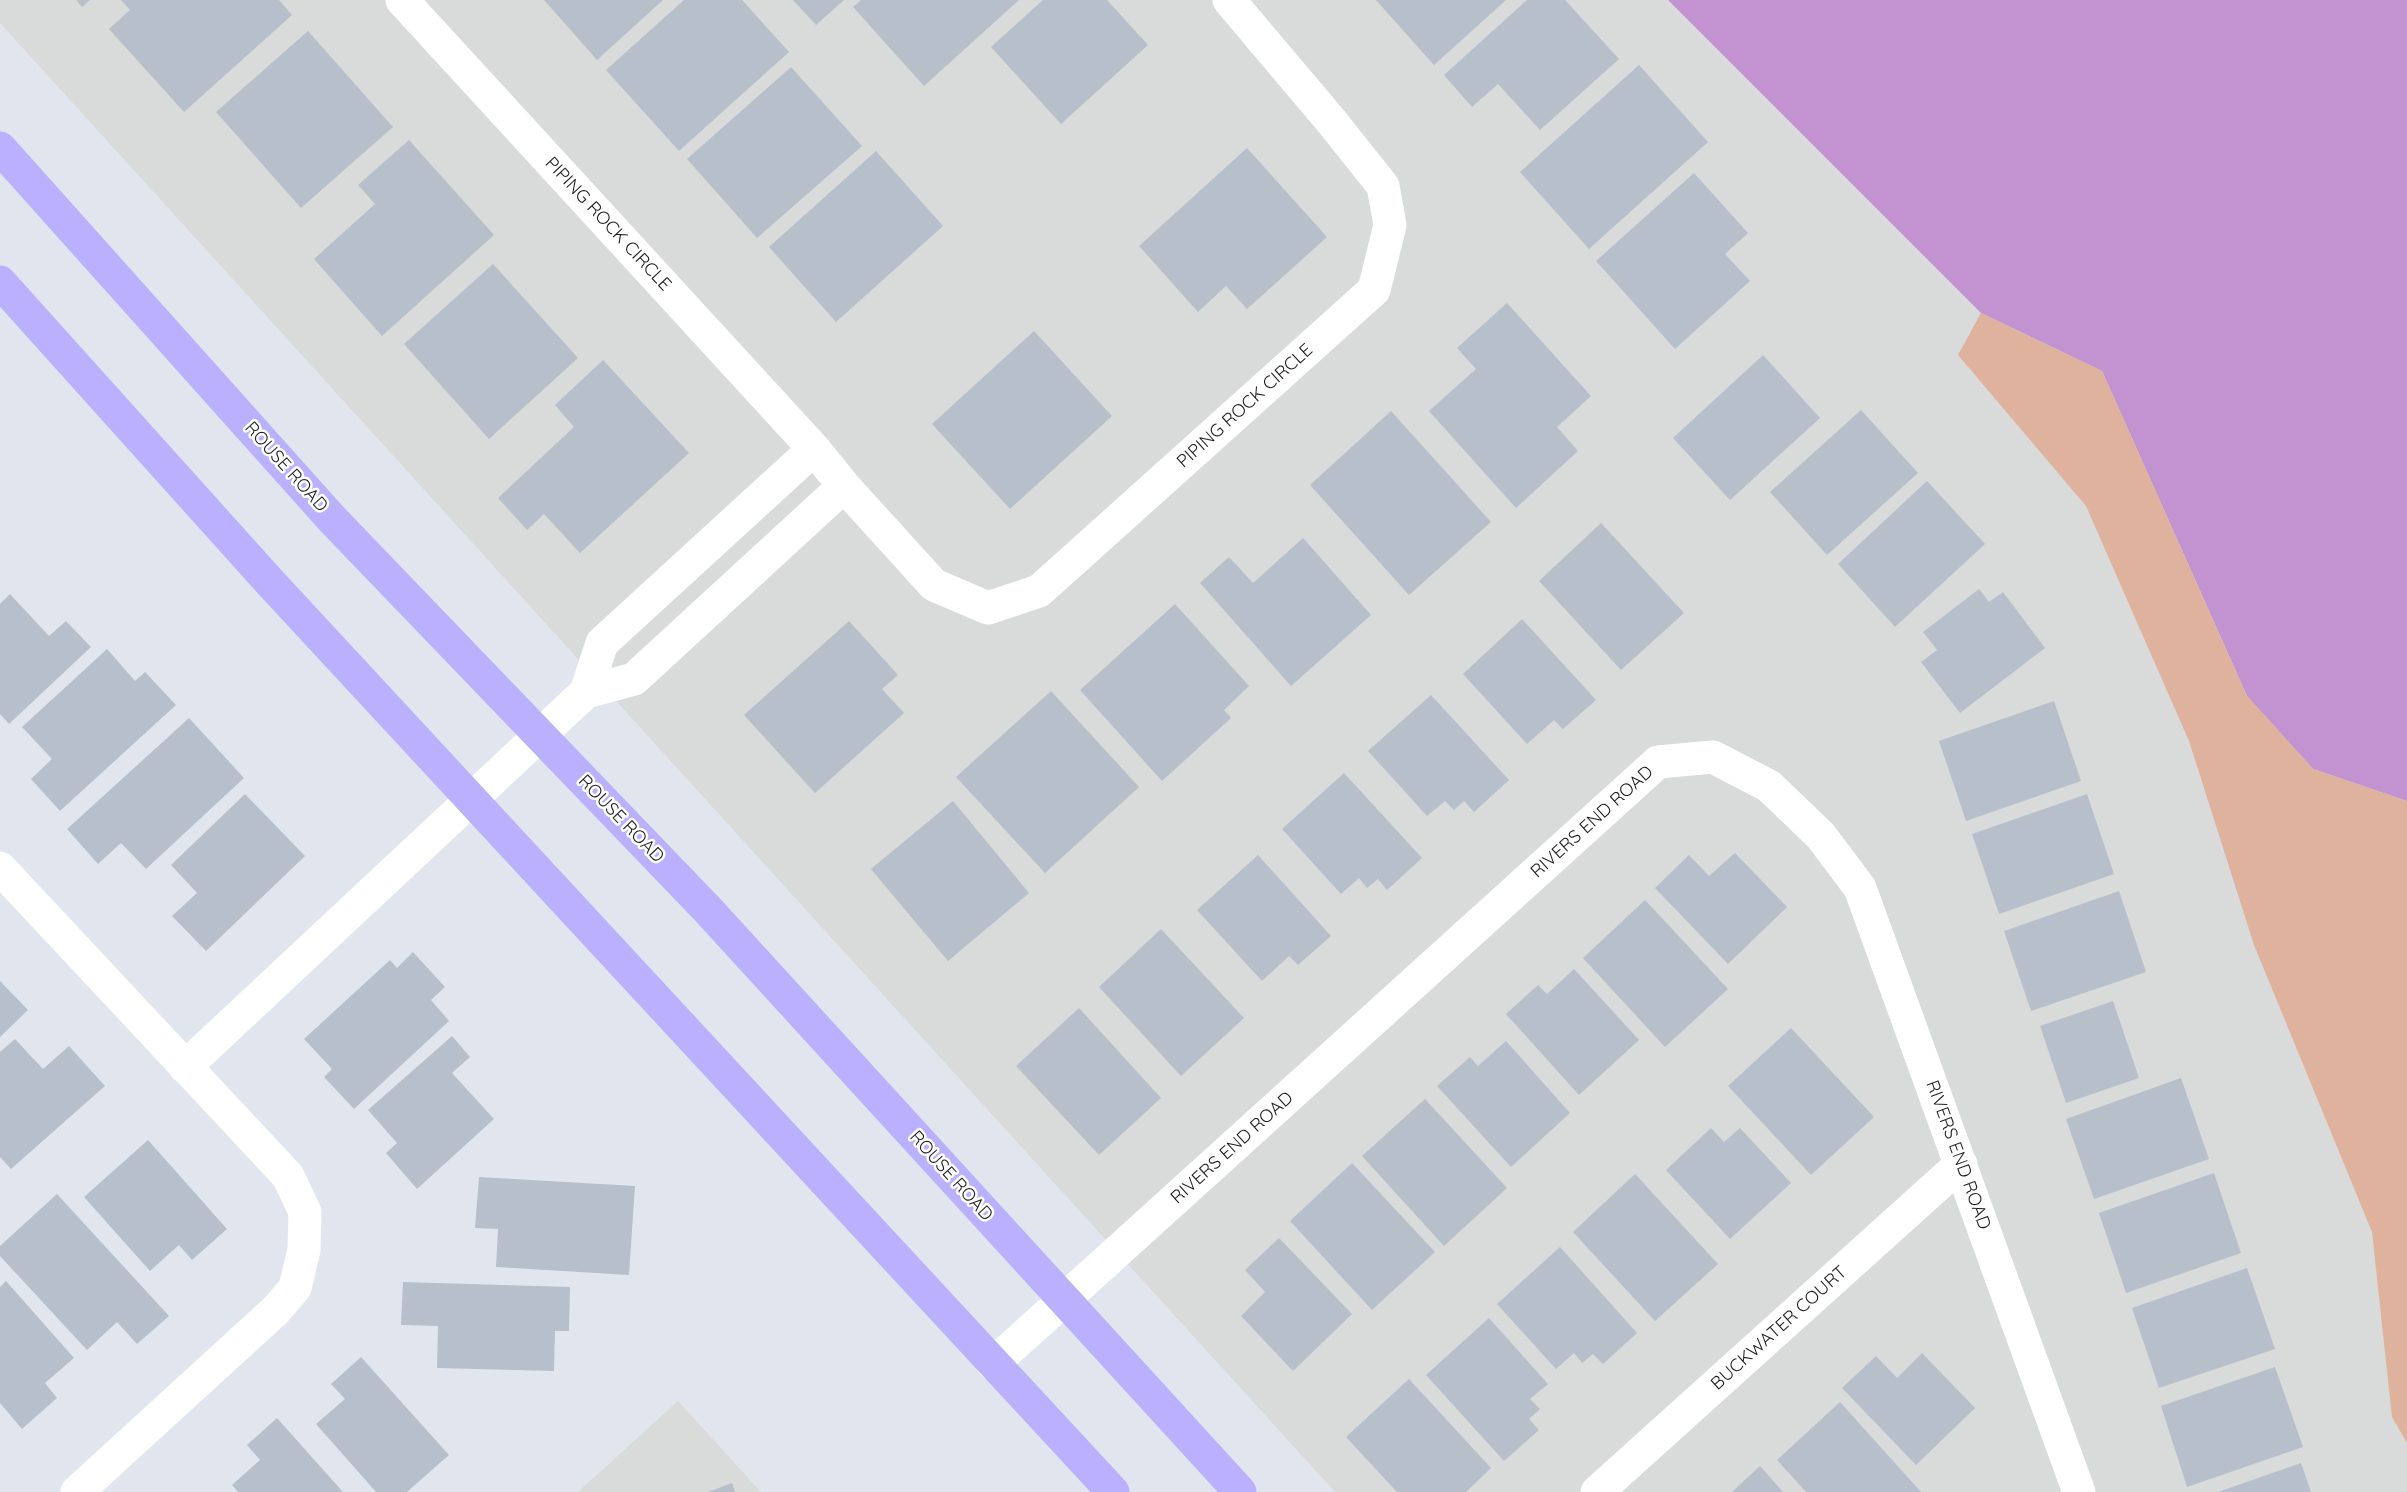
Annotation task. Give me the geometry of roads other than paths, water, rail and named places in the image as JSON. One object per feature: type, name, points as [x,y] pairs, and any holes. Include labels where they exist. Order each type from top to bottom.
[{"type":"street","name":"PIPING ROCK CIRCLE","points":[[402,0],[814,449],[844,486],[934,585],[988,608],[1040,591],[1374,290],[1390,225],[1383,186],[1229,0]]},
{"type":"street","name":"ROUSE ROAD","points":[[0,148],[332,519],[708,910],[1240,1492]]},
{"type":"street","points":[[0,282],[268,580],[1113,1492]]},
{"type":"street","points":[[586,692],[602,643],[814,449]]},
{"type":"street","points":[[185,1067],[586,692],[634,679],[844,486]]},
{"type":"street","points":[[700,552],[731,589]]},
{"type":"street","name":"RIVERS END ROAD","points":[[993,1364],[1658,762],[1713,757],[1769,786],[1821,836],[1860,888],[2079,1492]]},
{"type":"street","points":[[0,868],[288,1176],[305,1212],[304,1250],[295,1288],[275,1311],[77,1492]]},
{"type":"street","name":"BUCKWATER COURT","points":[[1597,1492],[1961,1164]]}]
